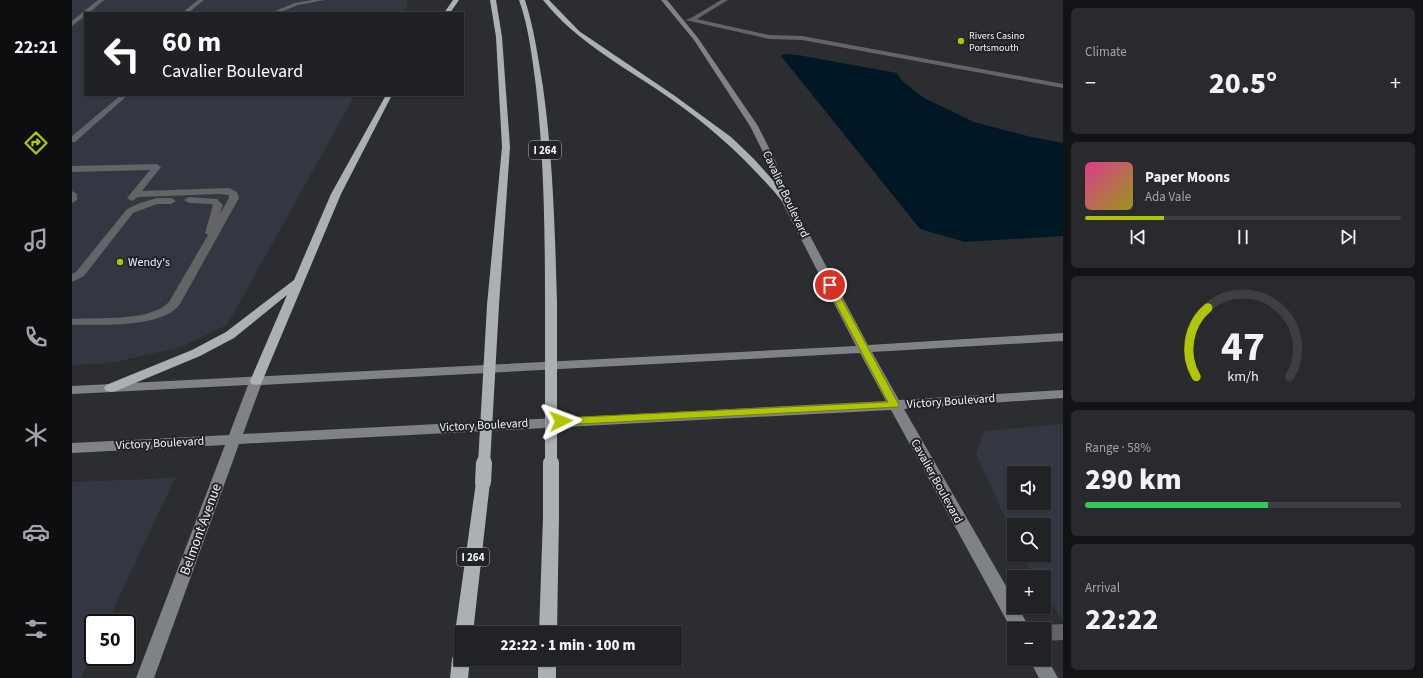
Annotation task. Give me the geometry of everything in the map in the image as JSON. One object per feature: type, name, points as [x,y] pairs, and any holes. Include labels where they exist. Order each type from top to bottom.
[{"type":"highway","points":[[448,12],[456,0]]},
{"type":"highway","name":"I 264","points":[[465,626],[483,482],[493,305],[506,147],[499,37],[493,0]]},
{"type":"highway","name":"I 264","points":[[522,0],[533,45],[544,116],[550,235],[551,517],[548,626]]},
{"type":"highway","points":[[546,0],[577,32],[696,114],[728,139],[758,167],[786,200]]},
{"type":"highway","points":[[256,381],[336,194],[388,96]]},
{"type":"highway","points":[[112,388],[196,353],[230,335],[299,281]]},
{"type":"highway","points":[[459,678],[460,666]]},
{"type":"highway","points":[[547,666],[547,678]]},
{"type":"main road","name":"Cavalier Boulevard","points":[[664,0],[696,39],[754,126],[771,160],[786,200],[850,324],[894,405],[1017,622]]},
{"type":"main road","points":[[72,390],[865,350],[1063,337]]},
{"type":"main road","name":"Belmont Avenue","points":[[145,678],[233,438],[256,381]]},
{"type":"main road","name":"Victory Boulevard","points":[[72,448],[233,438],[894,405],[1063,394]]},
{"type":"main road","points":[[1042,666],[1049,678]]},
{"type":"lane","points":[[86,12],[101,0]]},
{"type":"lane","points":[[186,12],[201,0]]},
{"type":"lane","points":[[276,12],[297,4],[322,0]]},
{"type":"lane","points":[[692,20],[725,0]]},
{"type":"lane","points":[[72,24],[84,14]]},
{"type":"lane","points":[[681,21],[692,20],[769,37],[802,38],[1063,86]]},
{"type":"lane","points":[[72,140],[124,96]]},
{"type":"lane","points":[[72,170],[157,167],[72,272]]},
{"type":"lane","points":[[72,322],[142,319],[155,316],[166,311],[174,304],[234,198],[234,194],[229,191],[135,194]]},
{"type":"lane","points":[[72,194],[72,200]]},
{"type":"lane","points":[[72,279],[80,274],[130,211],[143,204],[157,201],[200,199],[214,201],[218,205],[205,249]]},
{"type":"lane","points":[[1051,633],[1063,632]]},
{"type":"shaded area","points":[[72,0],[407,0],[407,5],[403,12],[84,12],[84,96],[354,96],[227,325],[181,347],[111,363],[72,365]]},
{"type":"shaded area","points":[[1063,424],[1063,622],[1051,602],[1051,570],[1031,570],[1026,562],[1051,562],[1051,518],[1007,518],[1007,522],[976,454],[984,431]]},
{"type":"shaded area","points":[[175,478],[111,614],[84,614],[84,666],[87,666],[81,678],[72,678],[72,482]]},
{"type":"water","points":[[784,54],[798,55],[897,73],[902,81],[924,98],[974,122],[1027,136],[1063,143],[1063,236],[965,242],[920,229],[781,56]]},
{"type":"place","name":"Rivers Casino Portsmouth","points":[[961,41]]},
{"type":"place","name":"Wendy's","points":[[120,262]]},
{"type":"route","points":[[561,421],[827,407],[894,405],[830,285]]}]
